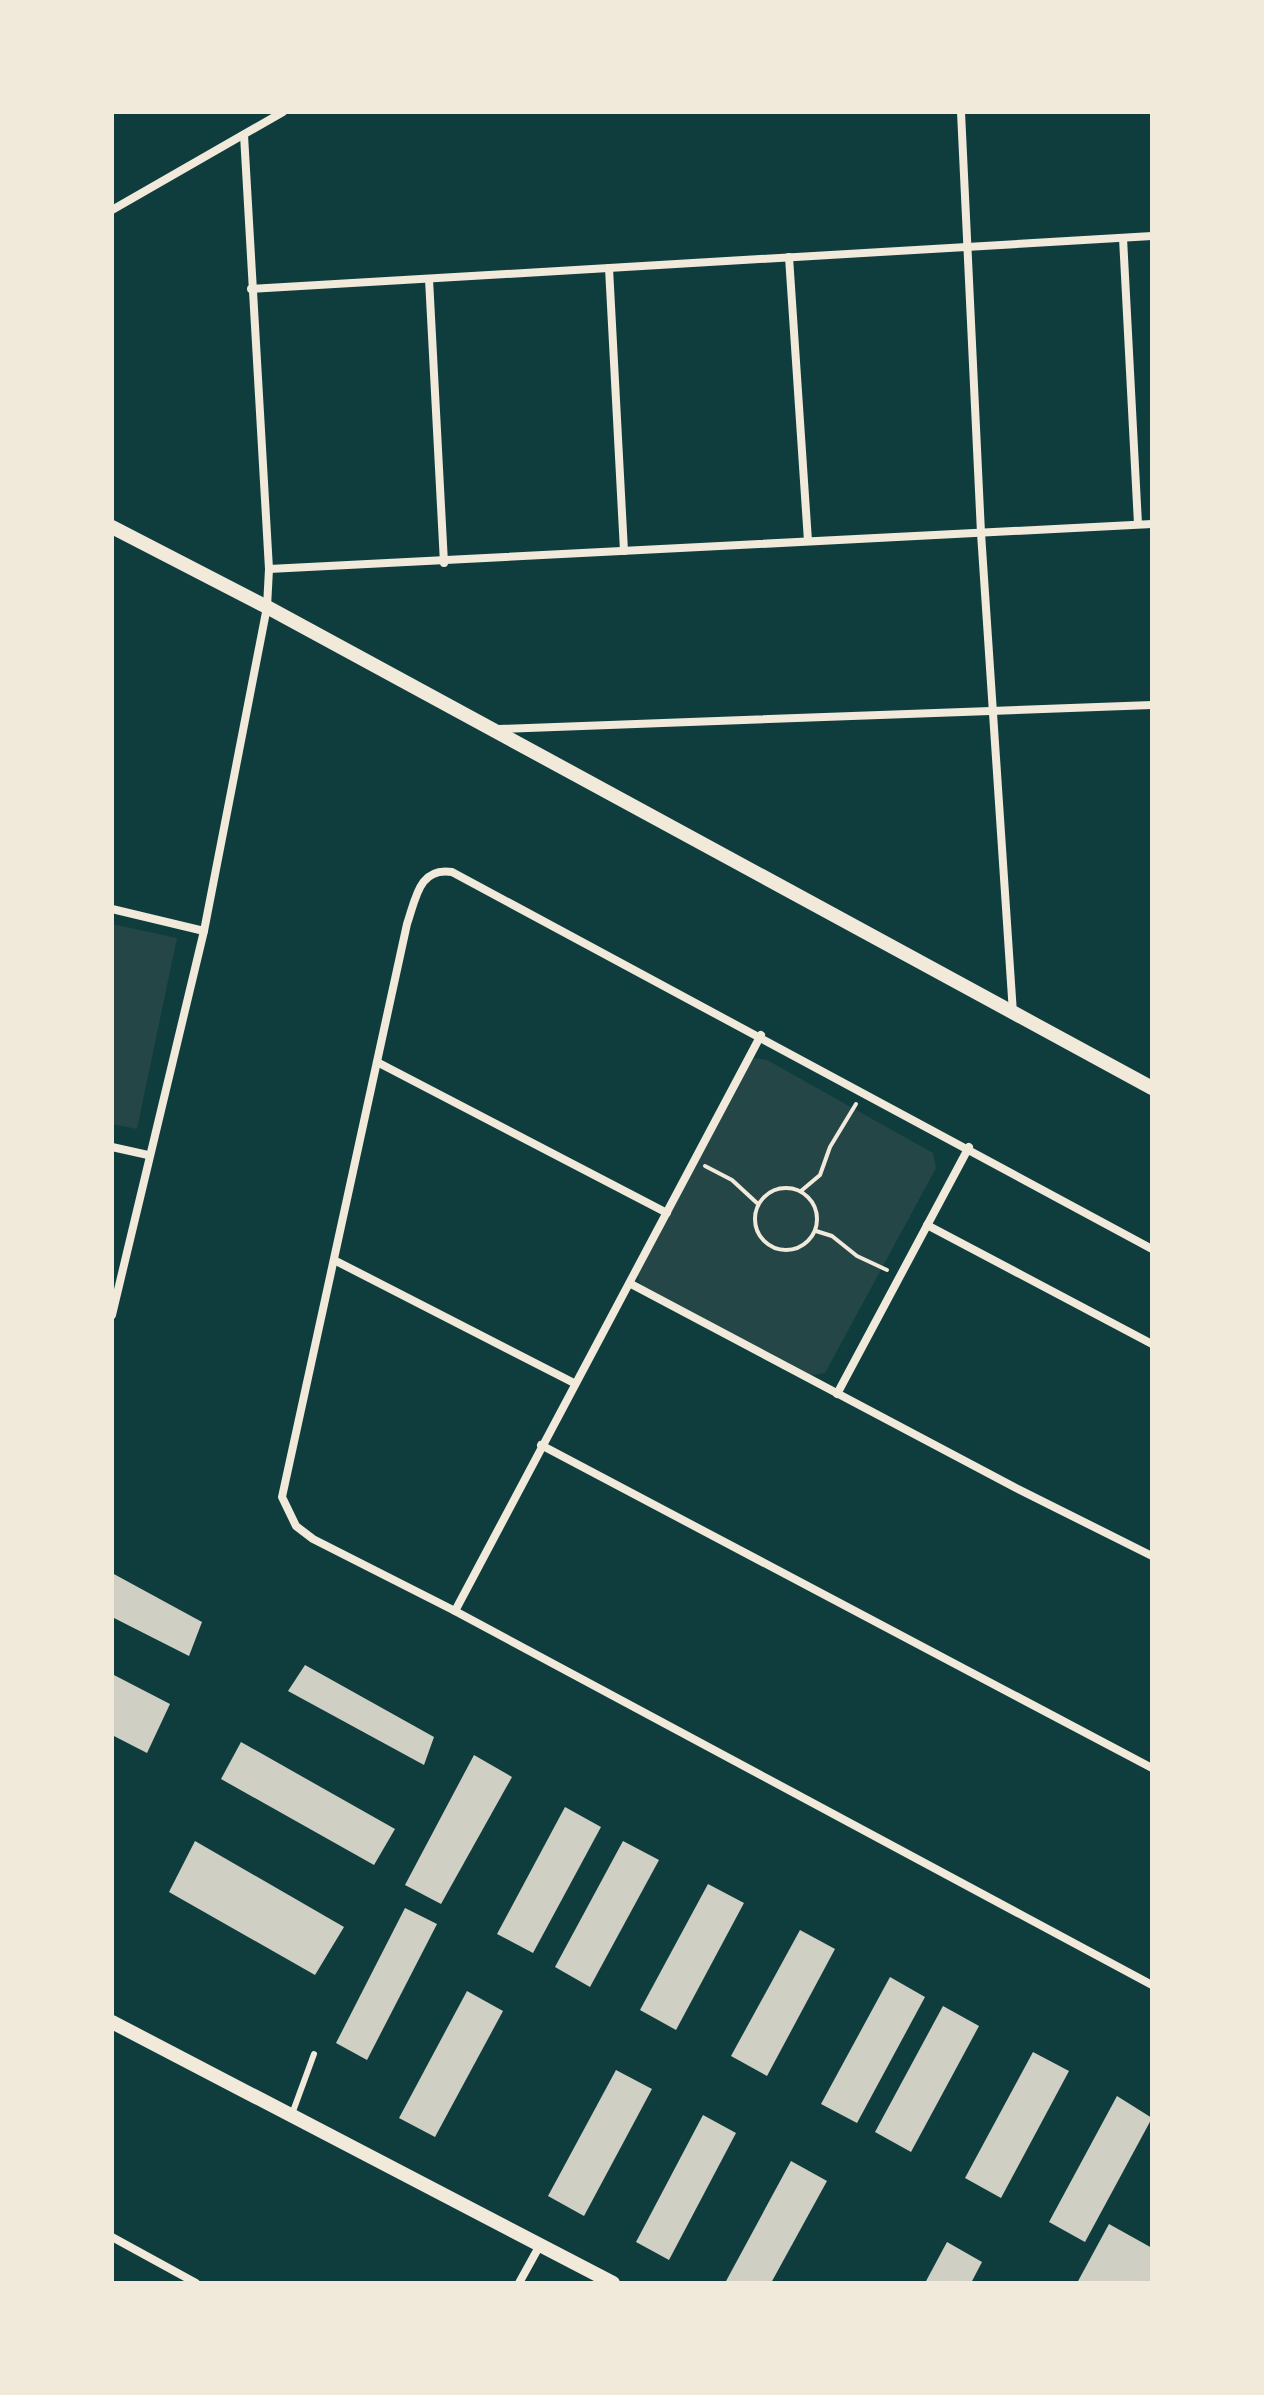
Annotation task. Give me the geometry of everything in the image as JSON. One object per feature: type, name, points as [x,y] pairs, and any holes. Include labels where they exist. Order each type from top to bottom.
[{"type":"street","points":[[961,112],[981,533],[1013,1014]]},
{"type":"street","points":[[112,210],[280,113]]},
{"type":"street","points":[[112,1315],[204,931],[267,607],[269,569],[244,135]]},
{"type":"street","points":[[251,289],[1152,236]]},
{"type":"street","points":[[1123,238],[1138,524]]},
{"type":"street","points":[[789,257],[808,541]]},
{"type":"street","points":[[609,268],[624,551]]},
{"type":"street","points":[[429,279],[444,563]]},
{"type":"street","points":[[269,569],[444,563],[1152,524]]},
{"type":"street","points":[[112,527],[267,607],[1152,1088]]},
{"type":"street","points":[[490,730],[1152,705]]},
{"type":"street","points":[[1152,1249],[761,1035],[452,872],[440,870],[428,874],[421,883],[407,924],[282,1497],[296,1526],[313,1539],[455,1611],[1152,1985]]},
{"type":"street","points":[[112,909],[204,931]]},
{"type":"street","points":[[455,1611],[761,1035]]},
{"type":"street","points":[[377,1062],[667,1213]]},
{"type":"street","points":[[112,1147],[148,1155]]},
{"type":"street","points":[[837,1394],[969,1147]]},
{"type":"street","points":[[927,1225],[1152,1344]]},
{"type":"street","points":[[334,1260],[574,1383]]},
{"type":"street","points":[[631,1284],[1152,1556]]},
{"type":"street","points":[[541,1445],[1152,1768]]},
{"type":"street","points":[[112,2022],[613,2283]]},
{"type":"street","points":[[112,2237],[196,2283]]},
{"type":"street","points":[[519,2283],[540,2245]]},
{"type":"lane","points":[[291,2116],[314,2054]]},
{"type":"path","points":[[801,1191],[820,1175],[830,1147],[863,1091]]},
{"type":"path","points":[[695,1161],[732,1180],[758,1204]]},
{"type":"path","points":[[788,1186],[801,1191],[815,1205],[816,1231],[806,1243],[793,1250],[772,1247],[760,1237],[755,1227],[758,1204],[767,1192],[788,1186]]},
{"type":"path","points":[[816,1231],[832,1236],[857,1256],[900,1276]]},
{"type":"shaded area","points":[[112,924],[177,938],[137,1129],[112,1124]]},
{"type":"shaded area","points":[[753,1058],[767,1060],[933,1153],[936,1168],[825,1373],[807,1376],[642,1289],[635,1269]]},
{"type":"building","points":[[112,1573],[202,1622],[189,1656],[112,1617]]},
{"type":"building","points":[[305,1665],[434,1737],[424,1765],[288,1691]]},
{"type":"building","points":[[112,1674],[170,1704],[147,1753],[112,1735]]},
{"type":"building","points":[[241,1742],[395,1829],[374,1865],[221,1779]]},
{"type":"building","points":[[474,1755],[512,1777],[441,1904],[405,1885]]},
{"type":"building","points":[[565,1807],[601,1827],[533,1953],[497,1934]]},
{"type":"building","points":[[195,1841],[344,1927],[315,1975],[169,1892]]},
{"type":"building","points":[[623,1841],[659,1860],[590,1987],[555,1967]]},
{"type":"building","points":[[708,1884],[744,1903],[676,2030],[640,2010]]},
{"type":"building","points":[[405,1908],[437,1924],[367,2060],[336,2043]]},
{"type":"building","points":[[800,1930],[835,1949],[767,2076],[731,2056]]},
{"type":"building","points":[[890,1977],[925,1997],[857,2123],[821,2104]]},
{"type":"building","points":[[467,1991],[503,2011],[435,2137],[399,2118]]},
{"type":"building","points":[[943,2006],[979,2026],[911,2152],[875,2132]]},
{"type":"building","points":[[1033,2052],[1069,2071],[1001,2198],[965,2178]]},
{"type":"building","points":[[616,2070],[652,2089],[584,2216],[548,2196]]},
{"type":"building","points":[[1117,2096],[1152,2118],[1085,2242],[1049,2222]]},
{"type":"building","points":[[703,2115],[736,2133],[669,2260],[636,2242]]},
{"type":"building","points":[[791,2161],[827,2181],[771,2283],[725,2283]]},
{"type":"building","points":[[1109,2224],[1152,2248],[1152,2283],[1077,2283]]},
{"type":"building","points":[[947,2242],[982,2262],[971,2283],[925,2283]]}]
